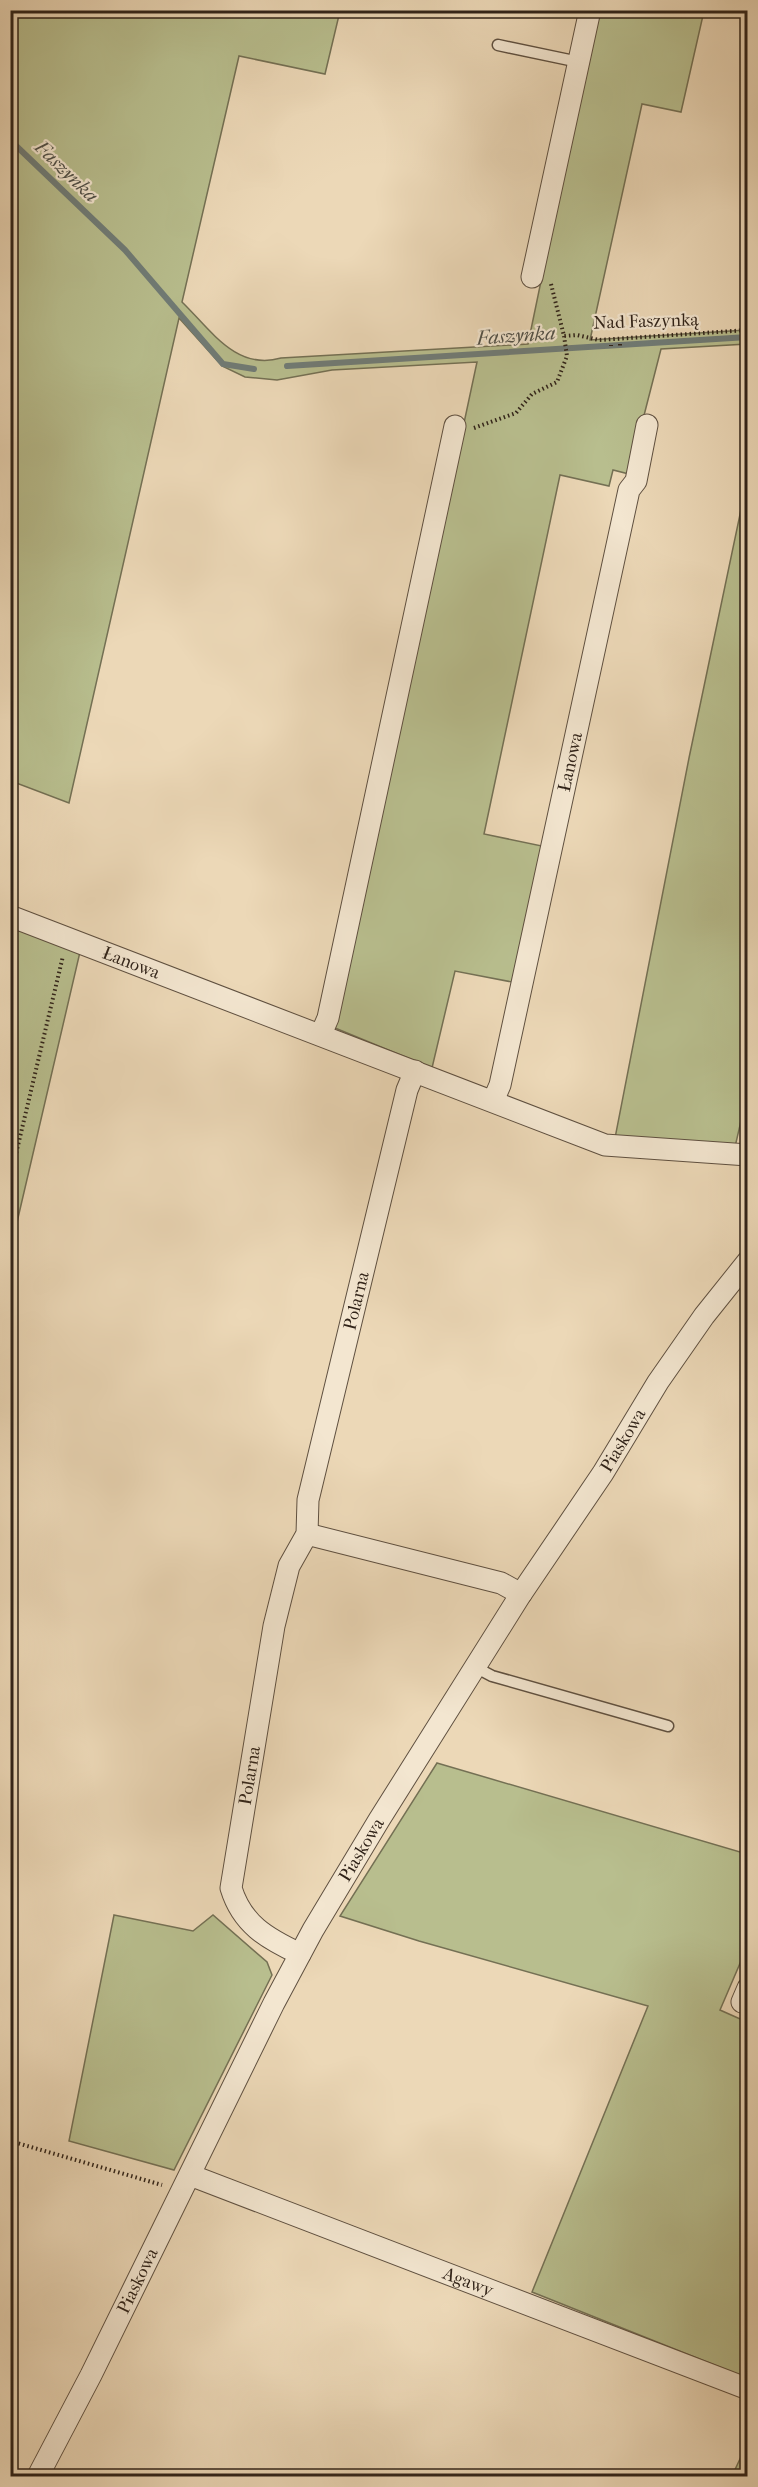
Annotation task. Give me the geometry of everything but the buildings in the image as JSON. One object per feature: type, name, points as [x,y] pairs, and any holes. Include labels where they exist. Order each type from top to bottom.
[{"type":"street","points":[[541,280],[590,10]]},
{"type":"street","name":"Łanowa","points":[[493,1101],[500,1085],[629,490],[636,481],[647,425]]},
{"type":"street","points":[[321,1034],[328,1018],[454,432]]},
{"type":"street","name":"Łanowa","points":[[10,916],[605,1145],[747,1155]]},
{"type":"street","name":"Polarna","points":[[300,1954],[255,1928],[237,1908],[231,1888],[274,1626],[289,1566],[307,1534],[308,1500],[404,1101],[415,1071]]},
{"type":"street","name":"Piaskowa","points":[[38,2476],[300,1954],[379,1820],[521,1594],[603,1473],[697,1325],[747,1261]]},
{"type":"street","points":[[307,1534],[501,1583],[521,1594]]},
{"type":"street","name":"Agawy","points":[[186,2183],[747,2389]]},
{"type":"lane","points":[[498,45],[579,62]]},
{"type":"lane","points":[[475,1667],[492,1676],[668,1726]]},
{"type":"path","points":[[454,432],[516,413],[532,394],[557,382],[567,356],[566,342],[541,280]]},
{"type":"path","name":"Nad Faszynką","points":[[564,336],[577,335],[598,340],[747,330]]},
{"type":"path","points":[[10,1179],[63,955],[71,939]]},
{"type":"path","points":[[10,2141],[186,2183]]},
{"type":"green space","points":[[10,11],[340,11],[325,74],[239,56],[182,302],[226,345],[251,359],[265,360],[528,344],[597,11],[704,11],[681,112],[642,104],[590,340],[746,330],[747,325],[747,344],[661,349],[629,474],[613,470],[609,486],[560,475],[484,834],[542,846],[512,982],[455,971],[432,1068],[335,1028],[477,362],[332,370],[277,380],[245,377],[222,366],[179,318],[69,803],[11,781]]},
{"type":"green space","points":[[747,481],[747,1095],[735,1147],[615,1138],[689,758]]},
{"type":"green space","points":[[11,926],[80,952],[11,1248]]},
{"type":"green space","points":[[437,1763],[747,1854],[747,1947],[720,2010],[747,2022],[747,2378],[532,2292],[648,2006],[419,1941],[340,1916]]},
{"type":"green space","points":[[114,1915],[193,1931],[213,1915],[267,1962],[272,1975],[174,2170],[69,2141]]},
{"type":"green space","points":[[747,2444],[747,2476],[732,2476]]},
{"type":"waterway","name":"Faszynka","points":[[10,140],[125,250],[223,364],[254,369]]},
{"type":"waterway","name":"Faszynka","points":[[287,366],[748,337]]}]
